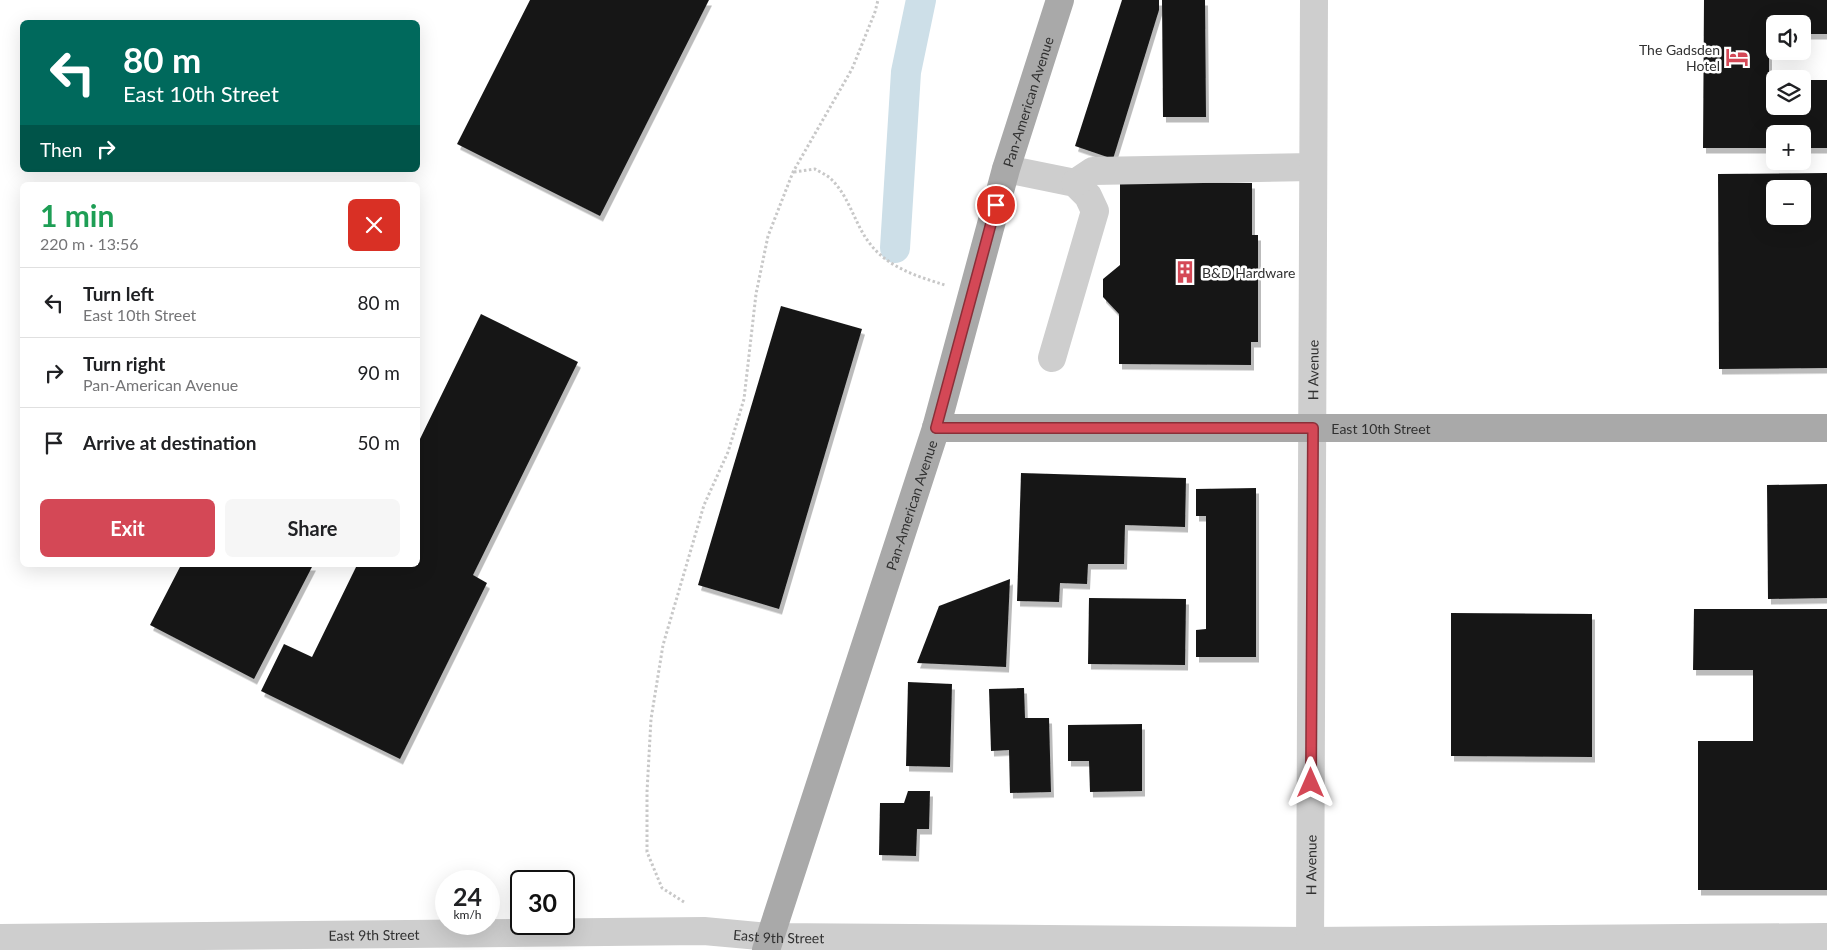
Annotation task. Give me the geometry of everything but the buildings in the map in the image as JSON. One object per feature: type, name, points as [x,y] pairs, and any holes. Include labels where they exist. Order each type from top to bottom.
[{"type":"main road","name":"Pan-American Avenue","points":[[768,944],[936,428],[1006,169],[1060,0]]},
{"type":"main road","name":"East 10th Street","points":[[936,428],[1827,428]]},
{"type":"street","name":"H Avenue","points":[[1310,945],[1314,0]]},
{"type":"street","points":[[1075,183],[1093,171],[1314,167]]},
{"type":"street","points":[[1006,169],[1075,183],[1088,196],[1095,211],[1052,358]]},
{"type":"street","name":"East 9th Street","points":[[0,938],[694,931],[768,944],[1310,945],[1691,944],[1827,937]]},
{"type":"path","points":[[688,905],[662,888],[647,852],[647,792],[651,719],[663,646],[704,505],[728,452],[744,399],[756,294],[768,236],[793,172],[852,69],[878,0]]},
{"type":"path","points":[[793,172],[815,169],[831,179],[842,194],[870,245],[888,261],[918,276],[972,294]]},
{"type":"waterway","points":[[895,248],[906,72],[921,0]]},
{"type":"place","name":"The Gadsden Hotel","points":[[1737,57]]},
{"type":"place","name":"B&D Hardware","points":[[1185,272]]},
{"type":"route","points":[[996,205],[936,428],[1313,428],[1311,783]]}]
